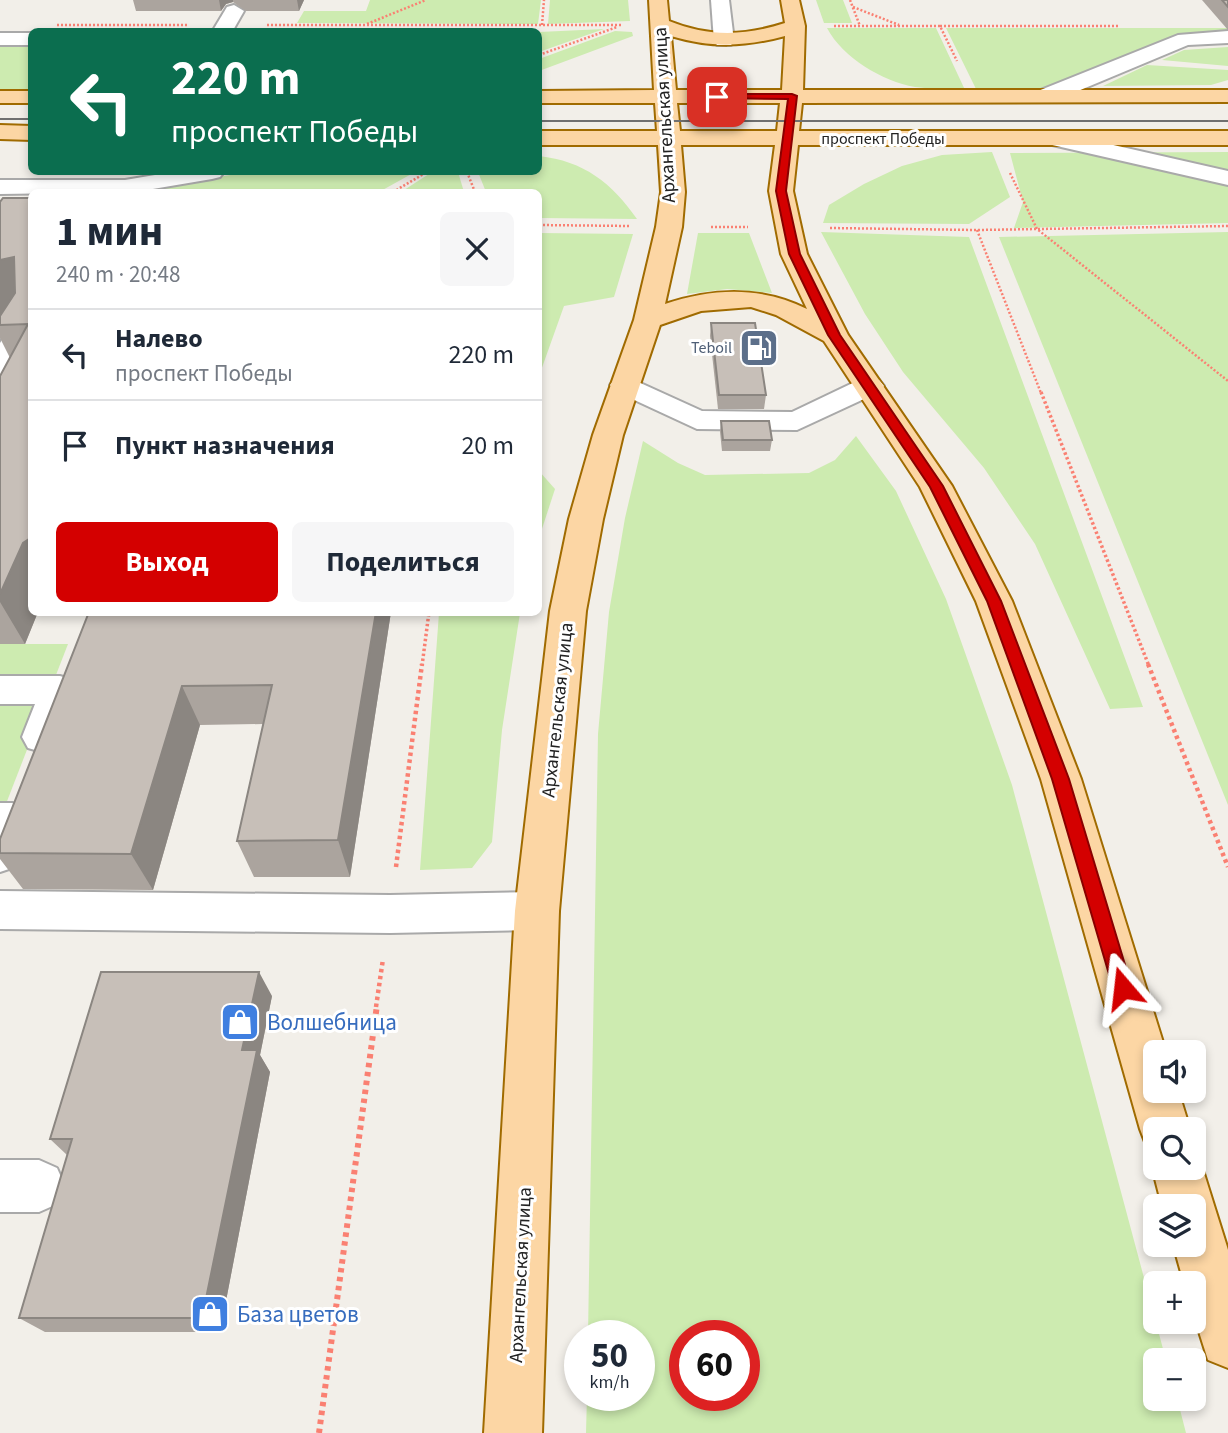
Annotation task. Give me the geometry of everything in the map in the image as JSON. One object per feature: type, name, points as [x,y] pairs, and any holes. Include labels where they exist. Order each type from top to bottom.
[{"type":"main road","name":"Архангельская улица","points":[[513,1433],[537,911],[568,611],[589,507],[608,435],[648,320],[669,227],[673,192],[658,0]]},
{"type":"main road","points":[[790,0],[795,26],[792,96],[781,191],[794,254],[834,335],[936,486],[994,601],[1060,779],[1161,1117]]},
{"type":"main road","points":[[661,25],[683,36],[724,41],[764,37],[795,26]]},
{"type":"main road","points":[[542,97],[1228,96]]},
{"type":"main road","points":[[0,97],[28,97]]},
{"type":"main road","points":[[0,132],[28,133]]},
{"type":"main road","name":"проспект Победы","points":[[542,138],[1228,138]]},
{"type":"main road","points":[[648,320],[700,301],[756,300],[784,307],[834,335]]},
{"type":"main road","points":[[1204,1257],[1228,1340]]},
{"type":"street","points":[[720,0],[724,41]]},
{"type":"street","points":[[0,39],[28,34]]},
{"type":"street","points":[[1046,96],[1185,39],[1228,37]]},
{"type":"street","points":[[1056,139],[1228,178]]},
{"type":"street","points":[[128,189],[197,175]]},
{"type":"street","points":[[0,187],[82,189]]},
{"type":"street","points":[[0,368],[24,307]]},
{"type":"street","points":[[625,385],[697,420],[797,421],[869,386]]},
{"type":"street","points":[[0,691],[60,690],[29,775],[4,832]]},
{"type":"street","points":[[0,910],[390,914],[537,911]]},
{"type":"path","points":[[363,26],[426,0]]},
{"type":"path","points":[[541,25],[544,0]]},
{"type":"path","points":[[850,0],[860,26]]},
{"type":"path","points":[[853,7],[903,26]]},
{"type":"path","points":[[122,28],[227,23],[363,26],[622,25],[542,54]]},
{"type":"path","points":[[795,26],[1118,26]]},
{"type":"path","points":[[940,26],[975,96]]},
{"type":"path","points":[[995,139],[1037,229],[1228,381]]},
{"type":"path","points":[[398,189],[422,175]]},
{"type":"path","points":[[542,225],[977,230],[1228,226]]},
{"type":"path","points":[[977,230],[1228,867]]},
{"type":"path","points":[[319,1433],[428,616]]},
{"type":"path","points":[[238,1320],[249,1321]]},
{"type":"green space","points":[[370,0],[541,0],[538,24],[297,23],[304,11],[366,11]]},
{"type":"green space","points":[[550,0],[628,0],[630,21],[548,24]]},
{"type":"green space","points":[[816,0],[843,0],[852,23],[824,23]]},
{"type":"green space","points":[[827,28],[936,28],[965,90],[915,87],[877,74],[843,49]]},
{"type":"green space","points":[[946,28],[1228,28],[1228,37],[1185,39],[1051,89],[977,91]]},
{"type":"green space","points":[[604,29],[542,51],[542,32]]},
{"type":"green space","points":[[615,31],[632,32],[633,36],[542,70],[542,58]]},
{"type":"green space","points":[[0,44],[28,44],[28,90],[0,91]]},
{"type":"green space","points":[[1228,47],[1228,66],[1162,60],[1184,50]]},
{"type":"green space","points":[[1147,65],[1228,70],[1228,80],[1211,85],[1103,86]]},
{"type":"green space","points":[[992,152],[1010,197],[969,224],[823,223],[829,205],[902,166],[942,155]]},
{"type":"green space","points":[[1228,152],[1228,223],[1014,228],[1023,202],[1010,153]]},
{"type":"green space","points":[[542,157],[555,159],[596,176],[637,219],[542,218],[542,189],[485,189],[479,175],[542,175]]},
{"type":"green space","points":[[230,175],[410,175],[384,189],[148,189]]},
{"type":"green space","points":[[427,175],[459,175],[463,189],[406,189]]},
{"type":"green space","points":[[821,232],[969,237],[1143,707],[1110,709],[1035,544],[984,468],[903,372],[865,314]]},
{"type":"green space","points":[[1228,232],[1228,805],[999,237]]},
{"type":"green space","points":[[542,233],[633,234],[614,297],[564,306],[542,368]]},
{"type":"green space","points":[[698,233],[749,233],[772,293],[727,289],[687,294]]},
{"type":"green space","points":[[856,436],[896,491],[946,599],[1012,785],[1143,1274],[1143,1334],[1159,1334],[1163,1348],[1143,1348],[1143,1411],[1180,1411],[1186,1433],[586,1433],[587,1411],[655,1411],[655,1320],[588,1320],[598,734],[609,612],[625,518],[643,441],[678,463],[705,475],[809,473],[835,460]]},
{"type":"green space","points":[[542,474],[555,489],[542,529]]},
{"type":"green space","points":[[439,616],[520,616],[502,730],[492,842],[472,868],[420,870]]},
{"type":"green space","points":[[0,644],[68,644],[4,809],[0,809]]},
{"type":"building","points":[[3,198],[28,198],[28,324],[0,325],[0,316],[15,293],[14,257],[0,260],[0,202]]},
{"type":"building","points":[[711,323],[755,323],[766,395],[719,395]]},
{"type":"building","points":[[28,324],[28,540],[23,543],[0,594],[0,376]]},
{"type":"building","points":[[721,421],[769,421],[772,440],[723,440]]},
{"type":"building","points":[[87,616],[375,616],[338,840],[237,841],[272,685],[182,686],[131,854],[0,853],[0,839]]},
{"type":"building","points":[[101,972],[259,972],[242,1050],[257,1050],[202,1318],[19,1318],[72,1139],[50,1139]]},
{"type":"tram line","points":[[0,119],[28,119]]},
{"type":"tram line","points":[[542,121],[1228,121]]},
{"type":"place","name":"Teboil","points":[[759,348]]},
{"type":"place","name":"Волшебница","points":[[240,1022]]},
{"type":"place","name":"База цветов","points":[[210,1314]]},
{"type":"route","points":[[717,97],[792,96],[781,191],[794,254],[834,335],[936,486],[994,601],[1060,779],[1123,988]]}]
